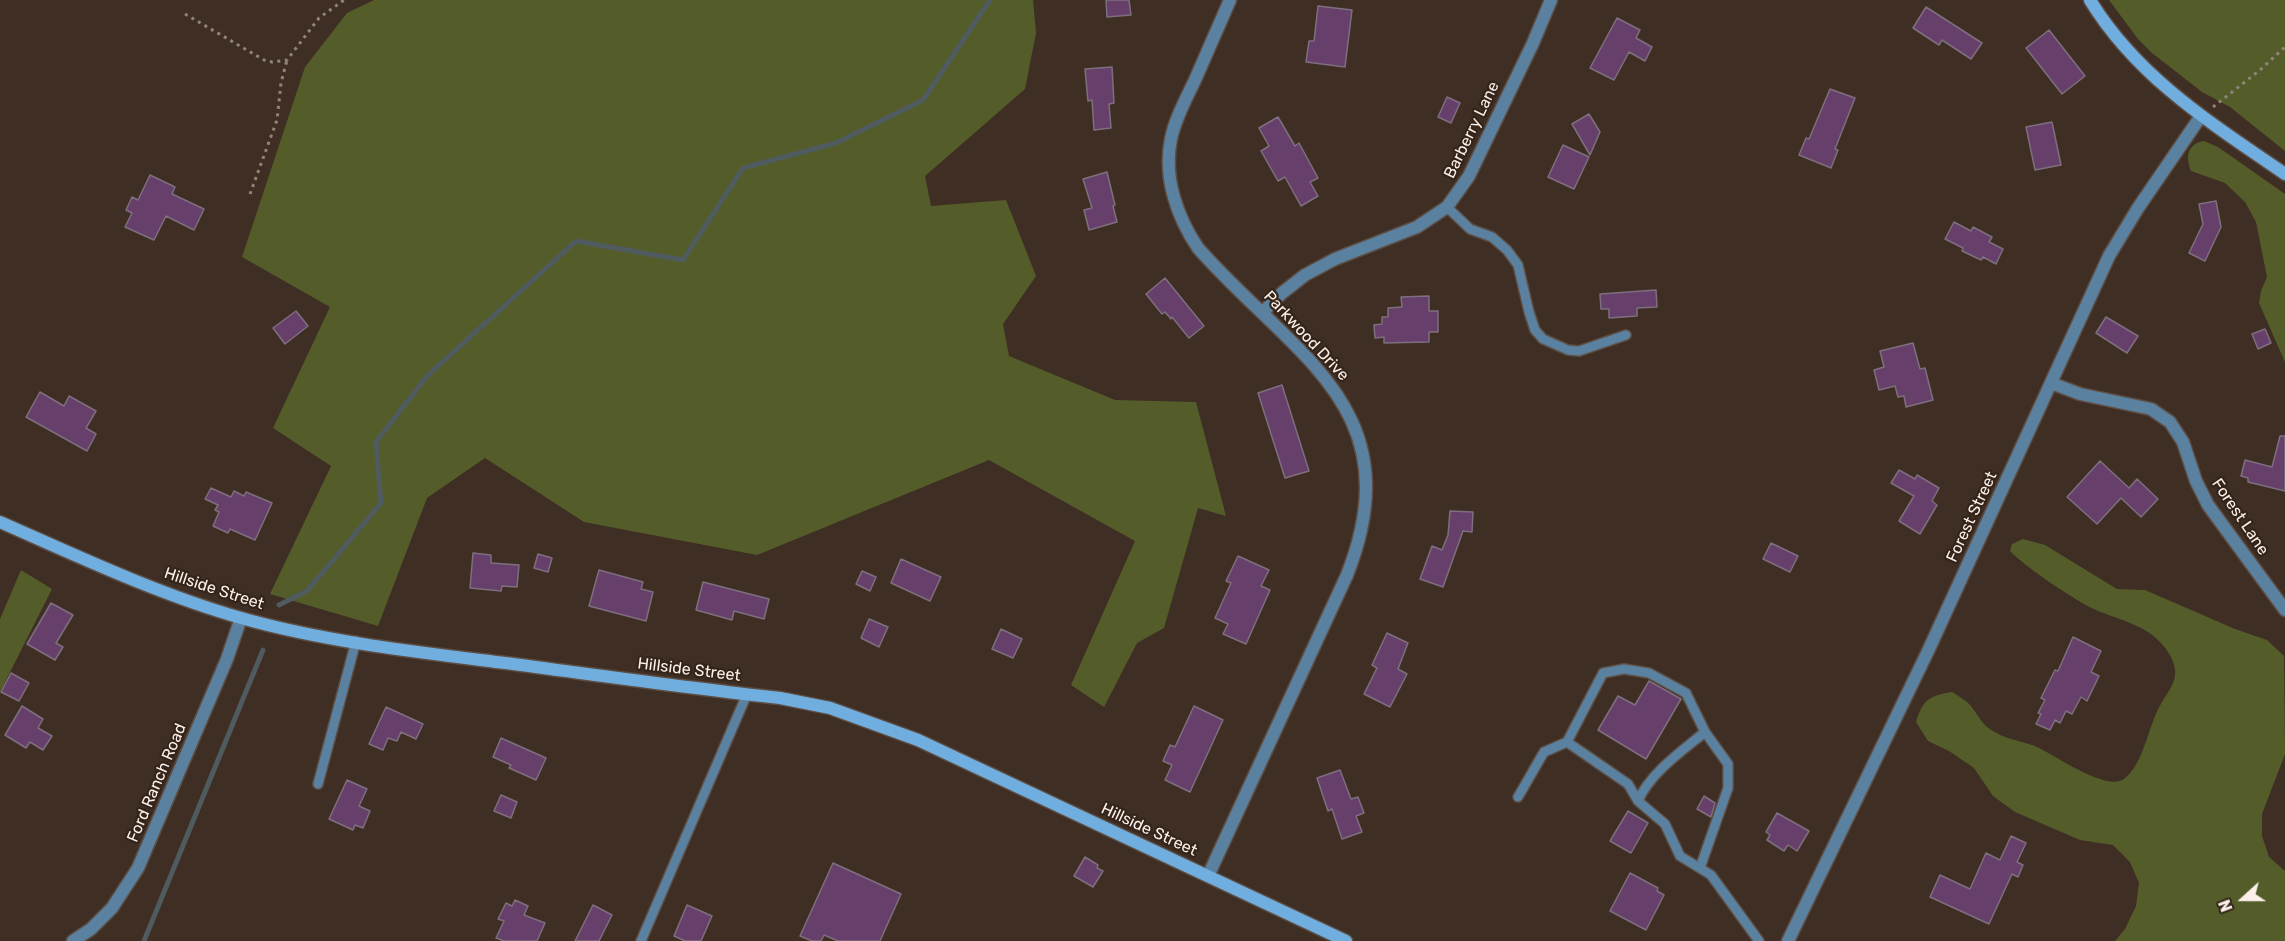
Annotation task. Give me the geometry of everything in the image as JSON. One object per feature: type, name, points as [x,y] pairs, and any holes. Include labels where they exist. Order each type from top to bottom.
[{"type":"street","name":"Parkwood Drive","points":[[1208,876],[1347,574],[1360,537],[1367,500],[1367,482],[1362,452],[1346,407],[1318,369],[1207,258],[1191,237],[1178,211],[1169,169],[1171,140],[1230,0]]},
{"type":"street","name":"Barberry Lane","points":[[1263,312],[1305,275],[1335,259],[1417,227],[1447,207],[1469,176],[1533,44],[1551,0]]},
{"type":"street","points":[[2090,0],[2112,33],[2139,63],[2201,116],[2285,174]]},
{"type":"street","name":"Forest Street","points":[[1788,941],[1929,649],[2102,272],[2127,224],[2201,116]]},
{"type":"street","name":"Forest Lane","points":[[2051,383],[2080,394],[2151,409],[2170,422],[2183,442],[2196,481],[2208,506],[2285,610]]},
{"type":"street","name":"Hillside Street","points":[[0,522],[148,584],[241,618],[356,641],[469,659],[813,704],[867,720],[918,740],[1346,941]]},
{"type":"street","name":"Ford Ranch Road","points":[[74,941],[92,929],[112,908],[138,868],[227,659],[241,618]]},
{"type":"lane","points":[[1447,207],[1470,230],[1492,237],[1507,250],[1518,265],[1535,330],[1543,339],[1568,350],[1579,351],[1626,334]]},
{"type":"lane","points":[[318,784],[356,641]]},
{"type":"lane","points":[[1518,797],[1544,752],[1567,742],[1603,673],[1624,669],[1649,673],[1686,693],[1706,732],[1728,764],[1728,788],[1700,868]]},
{"type":"lane","points":[[641,941],[747,694]]},
{"type":"lane","points":[[1638,801],[1643,789],[1678,754],[1706,732]]},
{"type":"lane","points":[[1567,742],[1628,784],[1638,801],[1665,824],[1680,856],[1711,875],[1759,941]]},
{"type":"path","points":[[250,194],[277,120],[281,83],[287,60],[319,18],[344,0]]},
{"type":"path","points":[[184,14],[264,60],[272,62],[287,60]]},
{"type":"path","points":[[2201,116],[2260,70],[2285,47]]},
{"type":"green space","points":[[374,0],[1033,0],[1036,33],[1025,89],[925,176],[931,206],[1006,200],[1036,276],[1003,324],[1009,356],[1115,400],[1196,402],[1226,516],[1198,508],[1164,628],[1137,643],[1104,707],[1071,685],[1135,541],[989,460],[757,555],[584,522],[485,458],[427,498],[378,626],[270,594],[331,466],[273,428],[330,307],[242,257],[305,67],[347,13]]},
{"type":"green space","points":[[2109,0],[2285,0],[2285,151],[2230,107],[2202,92],[2152,53],[2138,39]]},
{"type":"green space","points":[[2204,141],[2218,147],[2285,194],[2285,362],[2259,303],[2267,277],[2256,222],[2245,202],[2225,183],[2191,171],[2188,161],[2189,152],[2194,145]]},
{"type":"green space","points":[[2023,539],[2045,545],[2117,589],[2145,590],[2235,629],[2267,640],[2284,656],[2285,754],[2262,814],[2262,836],[2269,857],[2285,871],[2285,941],[2115,941],[2125,929],[2136,906],[2139,883],[2130,862],[2113,845],[2080,840],[2015,812],[1993,796],[1974,768],[1949,751],[1928,741],[1916,722],[1921,709],[1932,697],[1952,692],[1967,702],[1984,724],[1994,732],[2037,747],[2093,777],[2116,782],[2124,779],[2140,758],[2156,714],[2173,683],[2175,668],[2172,659],[2166,649],[2151,634],[2087,606],[2027,565],[2010,551],[2012,544]]},
{"type":"green space","points":[[21,570],[52,589],[0,692],[0,619]]},
{"type":"building","points":[[1106,0],[1129,0],[1131,15],[1107,17]]},
{"type":"building","points":[[1318,6],[1352,10],[1345,67],[1306,62],[1309,41],[1314,41]]},
{"type":"building","points":[[1926,7],[1982,43],[1971,59],[1942,40],[1939,45],[1913,28]]},
{"type":"building","points":[[1617,18],[1640,30],[1636,38],[1652,47],[1645,61],[1629,52],[1614,80],[1590,68]]},
{"type":"building","points":[[2049,30],[2085,76],[2062,94],[2026,48]]},
{"type":"building","points":[[1112,67],[1114,103],[1109,104],[1111,128],[1094,130],[1092,100],[1088,101],[1085,69]]},
{"type":"building","points":[[1830,89],[1855,98],[1835,149],[1838,150],[1831,168],[1799,155],[1806,138],[1809,139]]},
{"type":"building","points":[[1447,97],[1460,103],[1451,123],[1438,117]]},
{"type":"building","points":[[1589,114],[1600,132],[1590,155],[1572,124]]},
{"type":"building","points":[[1278,117],[1295,146],[1299,143],[1318,178],[1310,182],[1318,196],[1301,206],[1285,177],[1278,181],[1261,151],[1269,146],[1259,128]]},
{"type":"building","points":[[2052,122],[2061,165],[2035,170],[2026,127]]},
{"type":"building","points":[[1563,145],[1589,157],[1574,189],[1548,177]]},
{"type":"building","points":[[1107,172],[1117,222],[1089,230],[1084,210],[1092,208],[1083,179]]},
{"type":"building","points":[[150,175],[175,187],[172,194],[204,209],[194,230],[166,216],[154,240],[125,227],[132,213],[126,210],[132,197],[138,200]]},
{"type":"building","points":[[2216,201],[2221,227],[2205,261],[2189,253],[2203,224],[2199,204]]},
{"type":"building","points":[[1954,222],[1971,231],[1973,227],[1992,237],[1989,242],[2003,249],[1996,264],[1983,257],[1981,260],[1962,251],[1963,248],[1945,239]]},
{"type":"building","points":[[1165,278],[1204,326],[1189,338],[1172,317],[1171,319],[1165,312],[1162,314],[1146,294]]},
{"type":"building","points":[[1656,290],[1657,307],[1637,308],[1637,316],[1609,318],[1609,309],[1601,309],[1600,294]]},
{"type":"building","points":[[1429,296],[1429,311],[1438,311],[1438,332],[1429,332],[1429,342],[1384,343],[1384,337],[1375,338],[1374,325],[1382,324],[1382,317],[1388,317],[1388,308],[1402,307],[1401,297]]},
{"type":"building","points":[[296,311],[308,326],[285,344],[273,328]]},
{"type":"building","points":[[2106,317],[2138,336],[2127,353],[2096,333]]},
{"type":"building","points":[[2265,329],[2271,343],[2258,349],[2252,334]]},
{"type":"building","points":[[1913,343],[1920,369],[1925,368],[1933,400],[1906,407],[1904,396],[1898,397],[1895,386],[1879,390],[1874,370],[1884,367],[1880,351]]},
{"type":"building","points":[[1282,385],[1309,471],[1285,478],[1258,393]]},
{"type":"building","points":[[40,392],[64,406],[69,396],[96,411],[86,428],[96,434],[87,451],[26,417]]},
{"type":"building","points":[[2280,436],[2285,436],[2285,491],[2248,482],[2248,478],[2241,476],[2245,460],[2272,467]]},
{"type":"building","points":[[2100,461],[2129,488],[2137,479],[2158,499],[2141,517],[2121,498],[2097,524],[2067,497]]},
{"type":"building","points":[[1899,470],[1915,479],[1917,475],[1939,488],[1932,501],[1937,505],[1920,534],[1899,521],[1914,496],[1891,483]]},
{"type":"building","points":[[211,488],[231,497],[234,491],[244,496],[246,492],[272,503],[255,540],[230,529],[228,533],[213,526],[219,512],[215,510],[218,505],[205,499]]},
{"type":"building","points":[[1450,511],[1473,512],[1472,532],[1463,531],[1443,587],[1420,579],[1432,546],[1442,550],[1448,535]]},
{"type":"building","points":[[1771,543],[1798,556],[1790,572],[1763,559]]},
{"type":"building","points":[[473,553],[491,555],[491,563],[519,565],[517,587],[502,586],[501,591],[470,588]]},
{"type":"building","points":[[538,554],[552,558],[548,572],[534,568]]},
{"type":"building","points":[[1238,556],[1269,570],[1261,586],[1270,590],[1246,644],[1223,634],[1228,624],[1215,618],[1231,583],[1226,581]]},
{"type":"building","points":[[901,559],[941,577],[930,601],[891,583]]},
{"type":"building","points":[[599,570],[643,582],[641,589],[653,592],[646,621],[589,606]]},
{"type":"building","points":[[862,571],[876,577],[870,591],[856,584]]},
{"type":"building","points":[[703,582],[769,599],[764,619],[734,611],[732,620],[696,610]]},
{"type":"building","points":[[51,603],[73,615],[56,643],[63,647],[55,660],[27,644]]},
{"type":"building","points":[[869,619],[888,627],[879,647],[861,638]]},
{"type":"building","points":[[1001,629],[1022,639],[1013,658],[992,649]]},
{"type":"building","points":[[1387,633],[1408,643],[1398,669],[1407,674],[1390,707],[1364,694],[1377,668],[1372,665]]},
{"type":"building","points":[[2073,637],[2101,651],[2091,672],[2099,676],[2087,701],[2081,697],[2072,714],[2066,711],[2060,723],[2055,720],[2050,730],[2036,724],[2041,714],[2038,713],[2045,700],[2041,698],[2055,670],[2058,671]]},
{"type":"building","points":[[11,673],[29,683],[19,701],[1,692]]},
{"type":"building","points":[[1649,681],[1681,699],[1646,759],[1598,730],[1618,696],[1635,705]]},
{"type":"building","points":[[22,706],[43,719],[38,728],[52,736],[43,750],[30,742],[26,748],[5,735]]},
{"type":"building","points":[[1194,706],[1223,720],[1190,792],[1165,780],[1172,765],[1163,761],[1170,745],[1175,747]]},
{"type":"building","points":[[386,707],[423,724],[416,739],[401,732],[397,741],[388,738],[383,750],[369,744]]},
{"type":"building","points":[[501,738],[546,758],[536,780],[509,768],[511,765],[493,757]]},
{"type":"building","points":[[1340,770],[1351,799],[1358,797],[1364,813],[1356,816],[1362,832],[1342,839],[1332,809],[1328,811],[1317,778]]},
{"type":"building","points":[[347,780],[367,789],[359,806],[370,811],[363,828],[355,825],[353,830],[329,819]]},
{"type":"building","points":[[501,795],[517,802],[511,818],[494,811]]},
{"type":"building","points":[[1704,796],[1715,803],[1711,817],[1697,809]]},
{"type":"building","points":[[1628,811],[1648,823],[1631,853],[1610,841]]},
{"type":"building","points":[[1777,813],[1809,831],[1797,851],[1788,845],[1784,851],[1767,840],[1770,835],[1766,832]]},
{"type":"building","points":[[2011,836],[2026,843],[2017,862],[2023,865],[2018,877],[2012,874],[1989,924],[1930,897],[1940,875],[1970,889],[1986,853],[2000,860]]},
{"type":"building","points":[[1085,857],[1103,871],[1093,887],[1074,876]]},
{"type":"building","points":[[833,863],[901,894],[880,941],[838,941],[824,935],[821,941],[812,941],[800,936]]},
{"type":"building","points":[[1630,873],[1658,888],[1657,891],[1664,895],[1646,930],[1610,911]]},
{"type":"building","points":[[515,900],[528,906],[524,915],[545,923],[537,941],[504,941],[496,938],[504,921],[498,919],[506,903],[512,906]]},
{"type":"building","points":[[593,905],[612,915],[599,941],[575,941]]},
{"type":"building","points":[[687,905],[712,916],[701,941],[685,941],[674,936]]},
{"type":"waterway","points":[[279,605],[307,591],[381,503],[376,442],[427,376],[576,241],[683,260],[743,168],[836,143],[923,100],[990,0]]},
{"type":"waterway","points":[[144,941],[263,650]]}]
